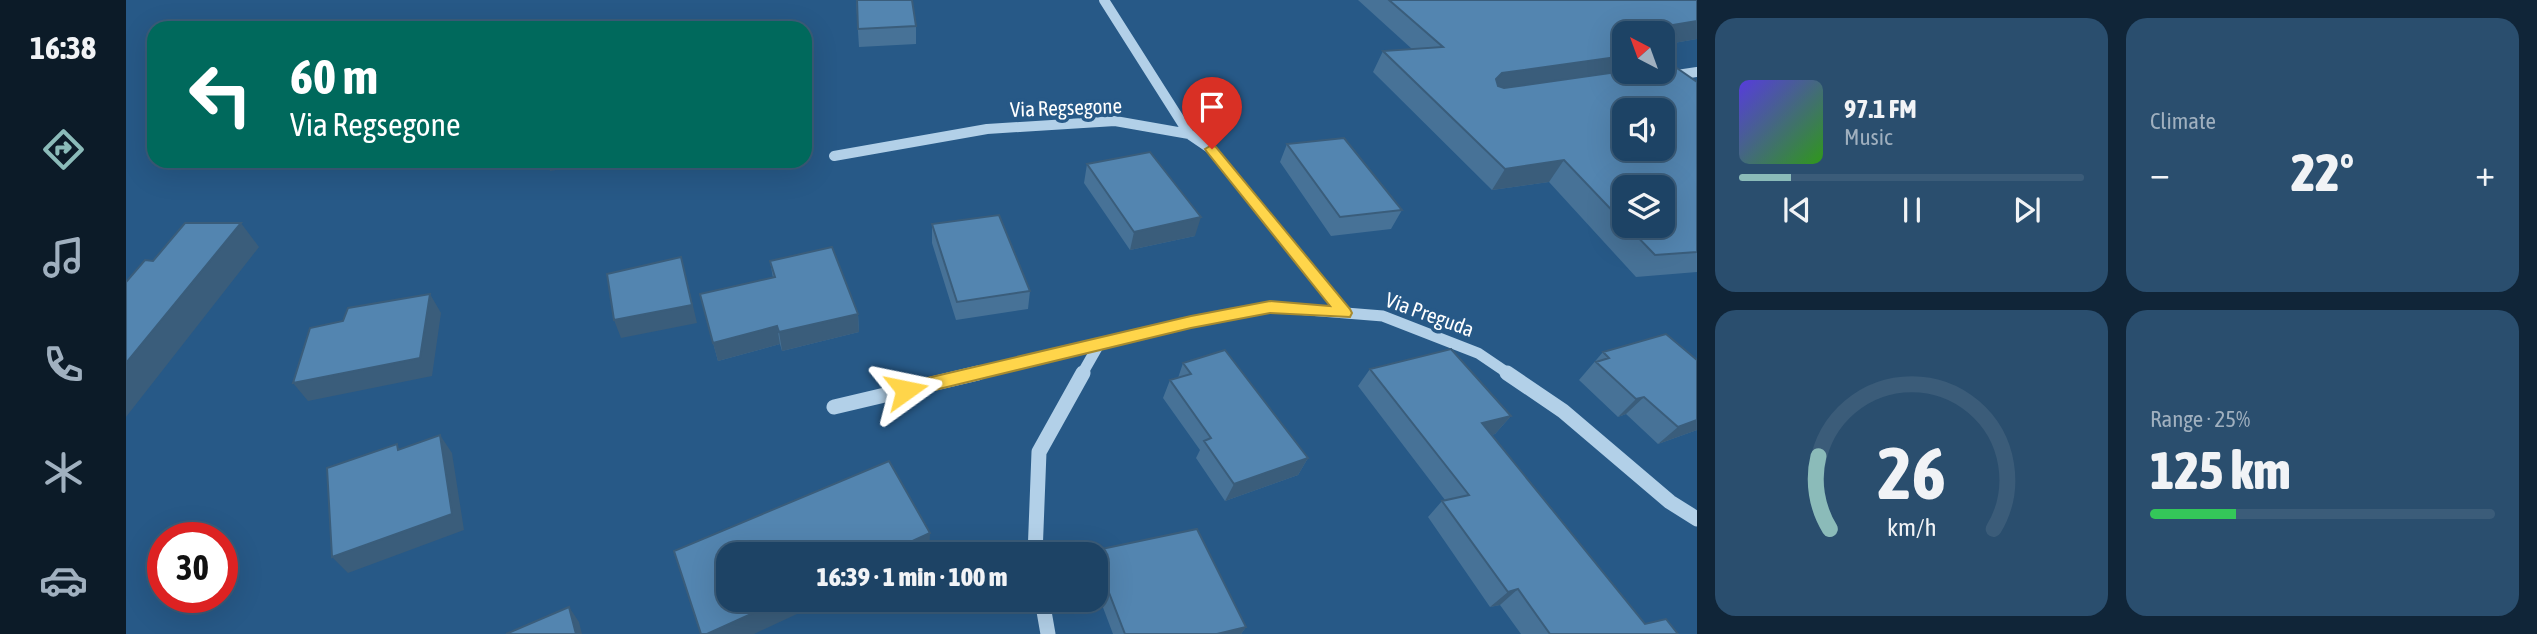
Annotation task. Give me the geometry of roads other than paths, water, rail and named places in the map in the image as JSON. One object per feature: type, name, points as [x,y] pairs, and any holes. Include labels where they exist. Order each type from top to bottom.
[{"type":"street","points":[[1104,0],[1189,134]]},
{"type":"street","points":[[1675,75],[1697,72]]},
{"type":"street","name":"Via Regsegone","points":[[834,156],[987,129],[1115,121],[1189,134],[1212,149],[1344,313]]},
{"type":"street","name":"Via Preguda","points":[[834,407],[1191,322],[1270,307],[1383,316],[1478,353],[1563,411],[1671,502],[1697,519]]},
{"type":"street","points":[[1036,542],[1039,452],[1098,346]]},
{"type":"street","points":[[1044,612],[1048,634]]}]
